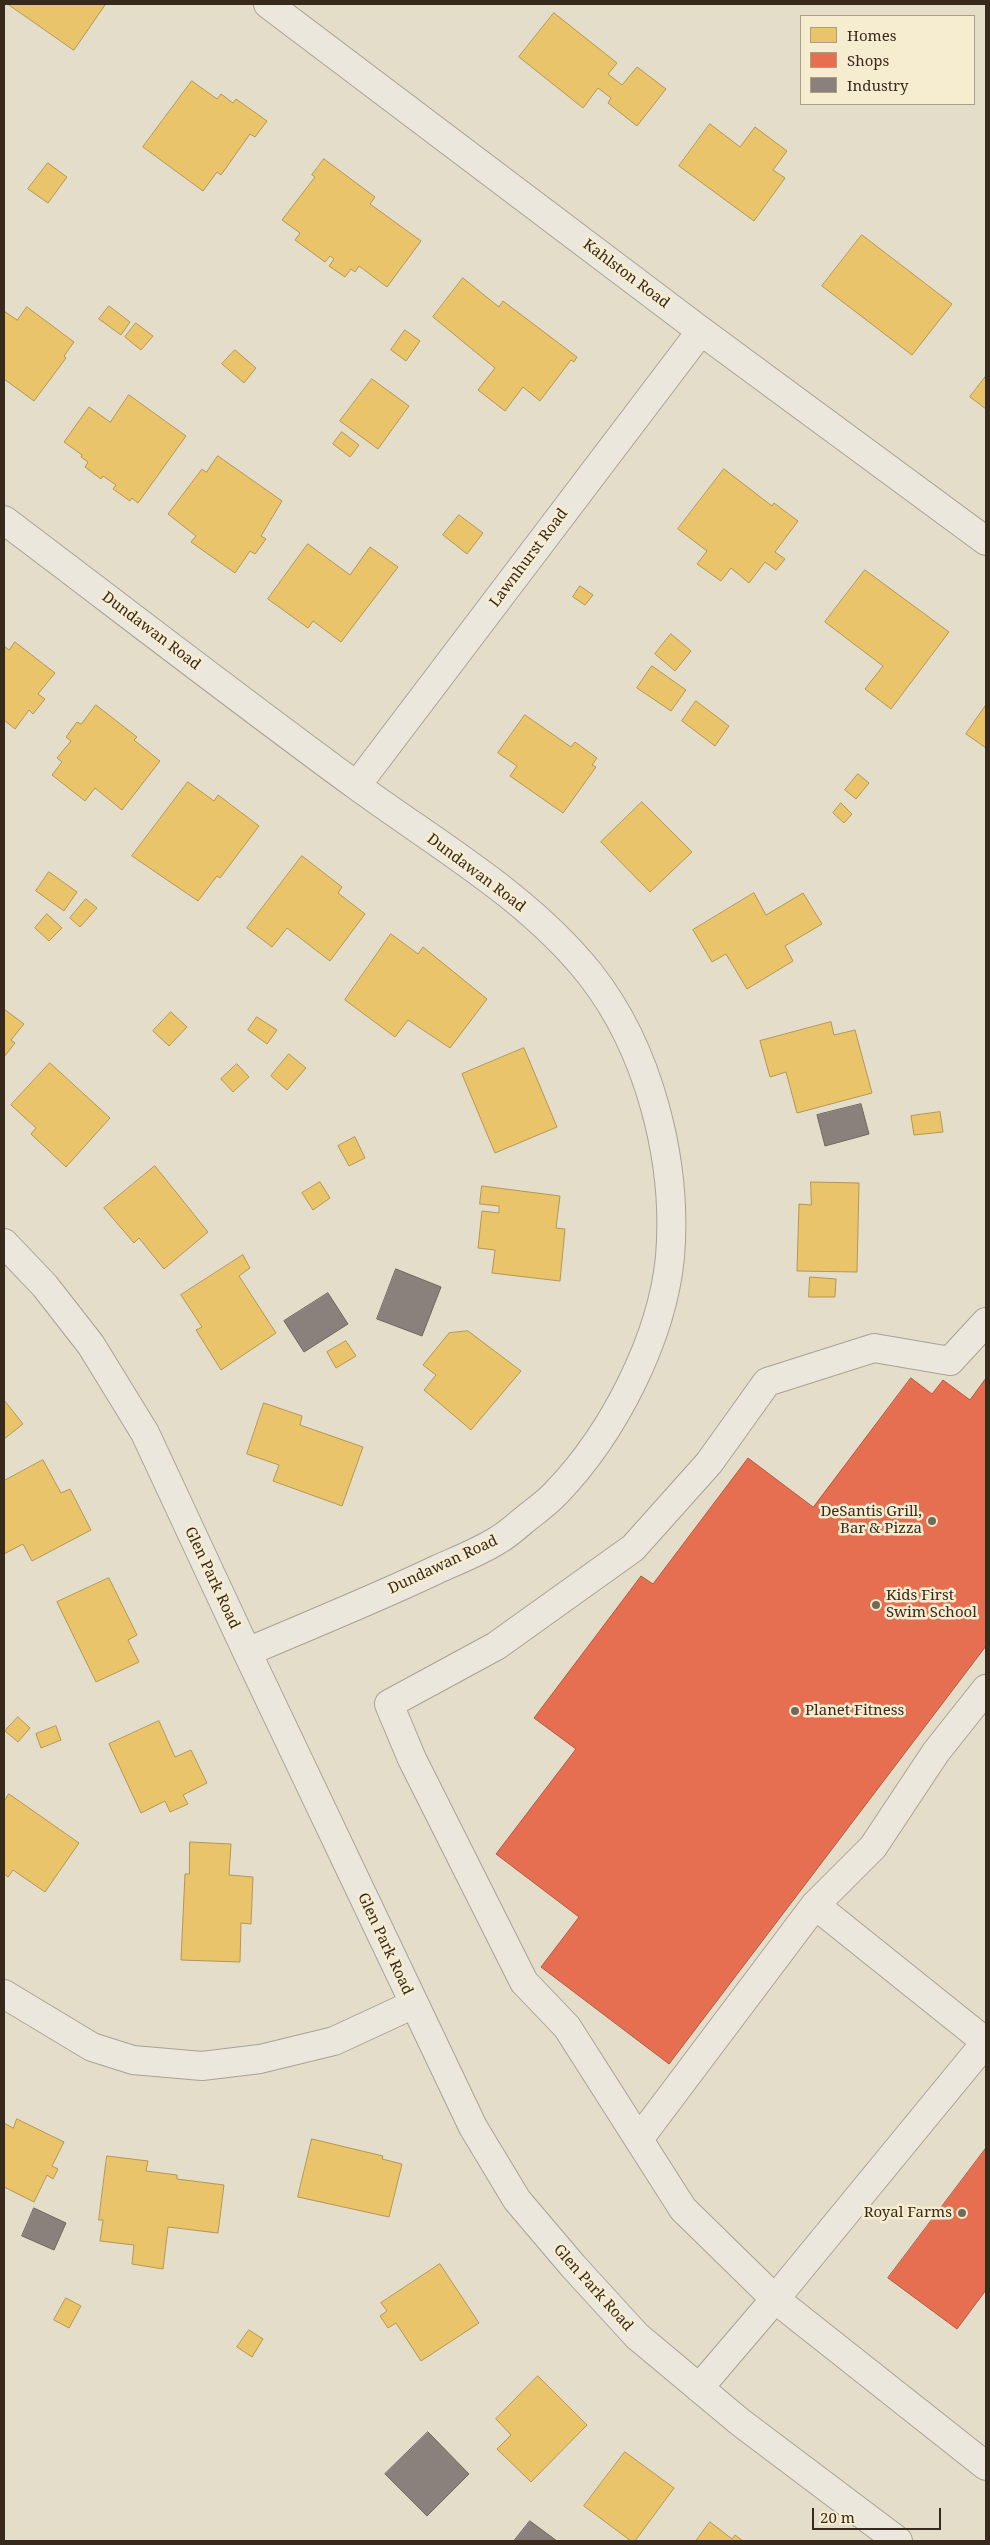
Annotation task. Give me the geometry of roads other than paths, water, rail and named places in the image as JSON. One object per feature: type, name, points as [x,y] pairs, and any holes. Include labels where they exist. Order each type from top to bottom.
[{"type":"street","name":"Kahlston Road","points":[[268,4],[701,331],[986,541]]},
{"type":"street","name":"Lawnhurst Road","points":[[357,786],[701,331]]},
{"type":"street","name":"Dundawan Road","points":[[4,520],[357,786],[508,894],[556,937],[588,972],[613,1006],[636,1047],[652,1095],[667,1169],[670,1258],[647,1351],[598,1445],[555,1496],[500,1540],[417,1579],[247,1652]]},
{"type":"street","name":"Glen Park Road","points":[[4,1243],[45,1286],[91,1344],[145,1433],[473,2127],[517,2200],[572,2266],[637,2336],[740,2422],[898,2541]]},
{"type":"street","points":[[986,1322],[950,1361],[874,1348],[767,1382],[709,1463],[633,1548],[496,1646],[389,1704],[412,1759],[524,1982],[567,2027],[683,2209],[774,2299],[986,2466]]},
{"type":"street","points":[[639,2140],[815,1905],[873,1847],[936,1752],[986,1688]]},
{"type":"street","points":[[699,2388],[986,2042],[815,1905]]},
{"type":"street","points":[[4,1994],[92,2048],[133,2060],[202,2066],[260,2059],[334,2041],[414,2004]]},
{"type":"place","name":"DeSantis Grill, Bar & Pizza","points":[[932,1521]]},
{"type":"place","name":"Kids First Swim School","points":[[876,1605]]},
{"type":"place","name":"Planet Fitness","points":[[795,1711]]},
{"type":"place","name":"Royal Farms","points":[[962,2213]]}]
